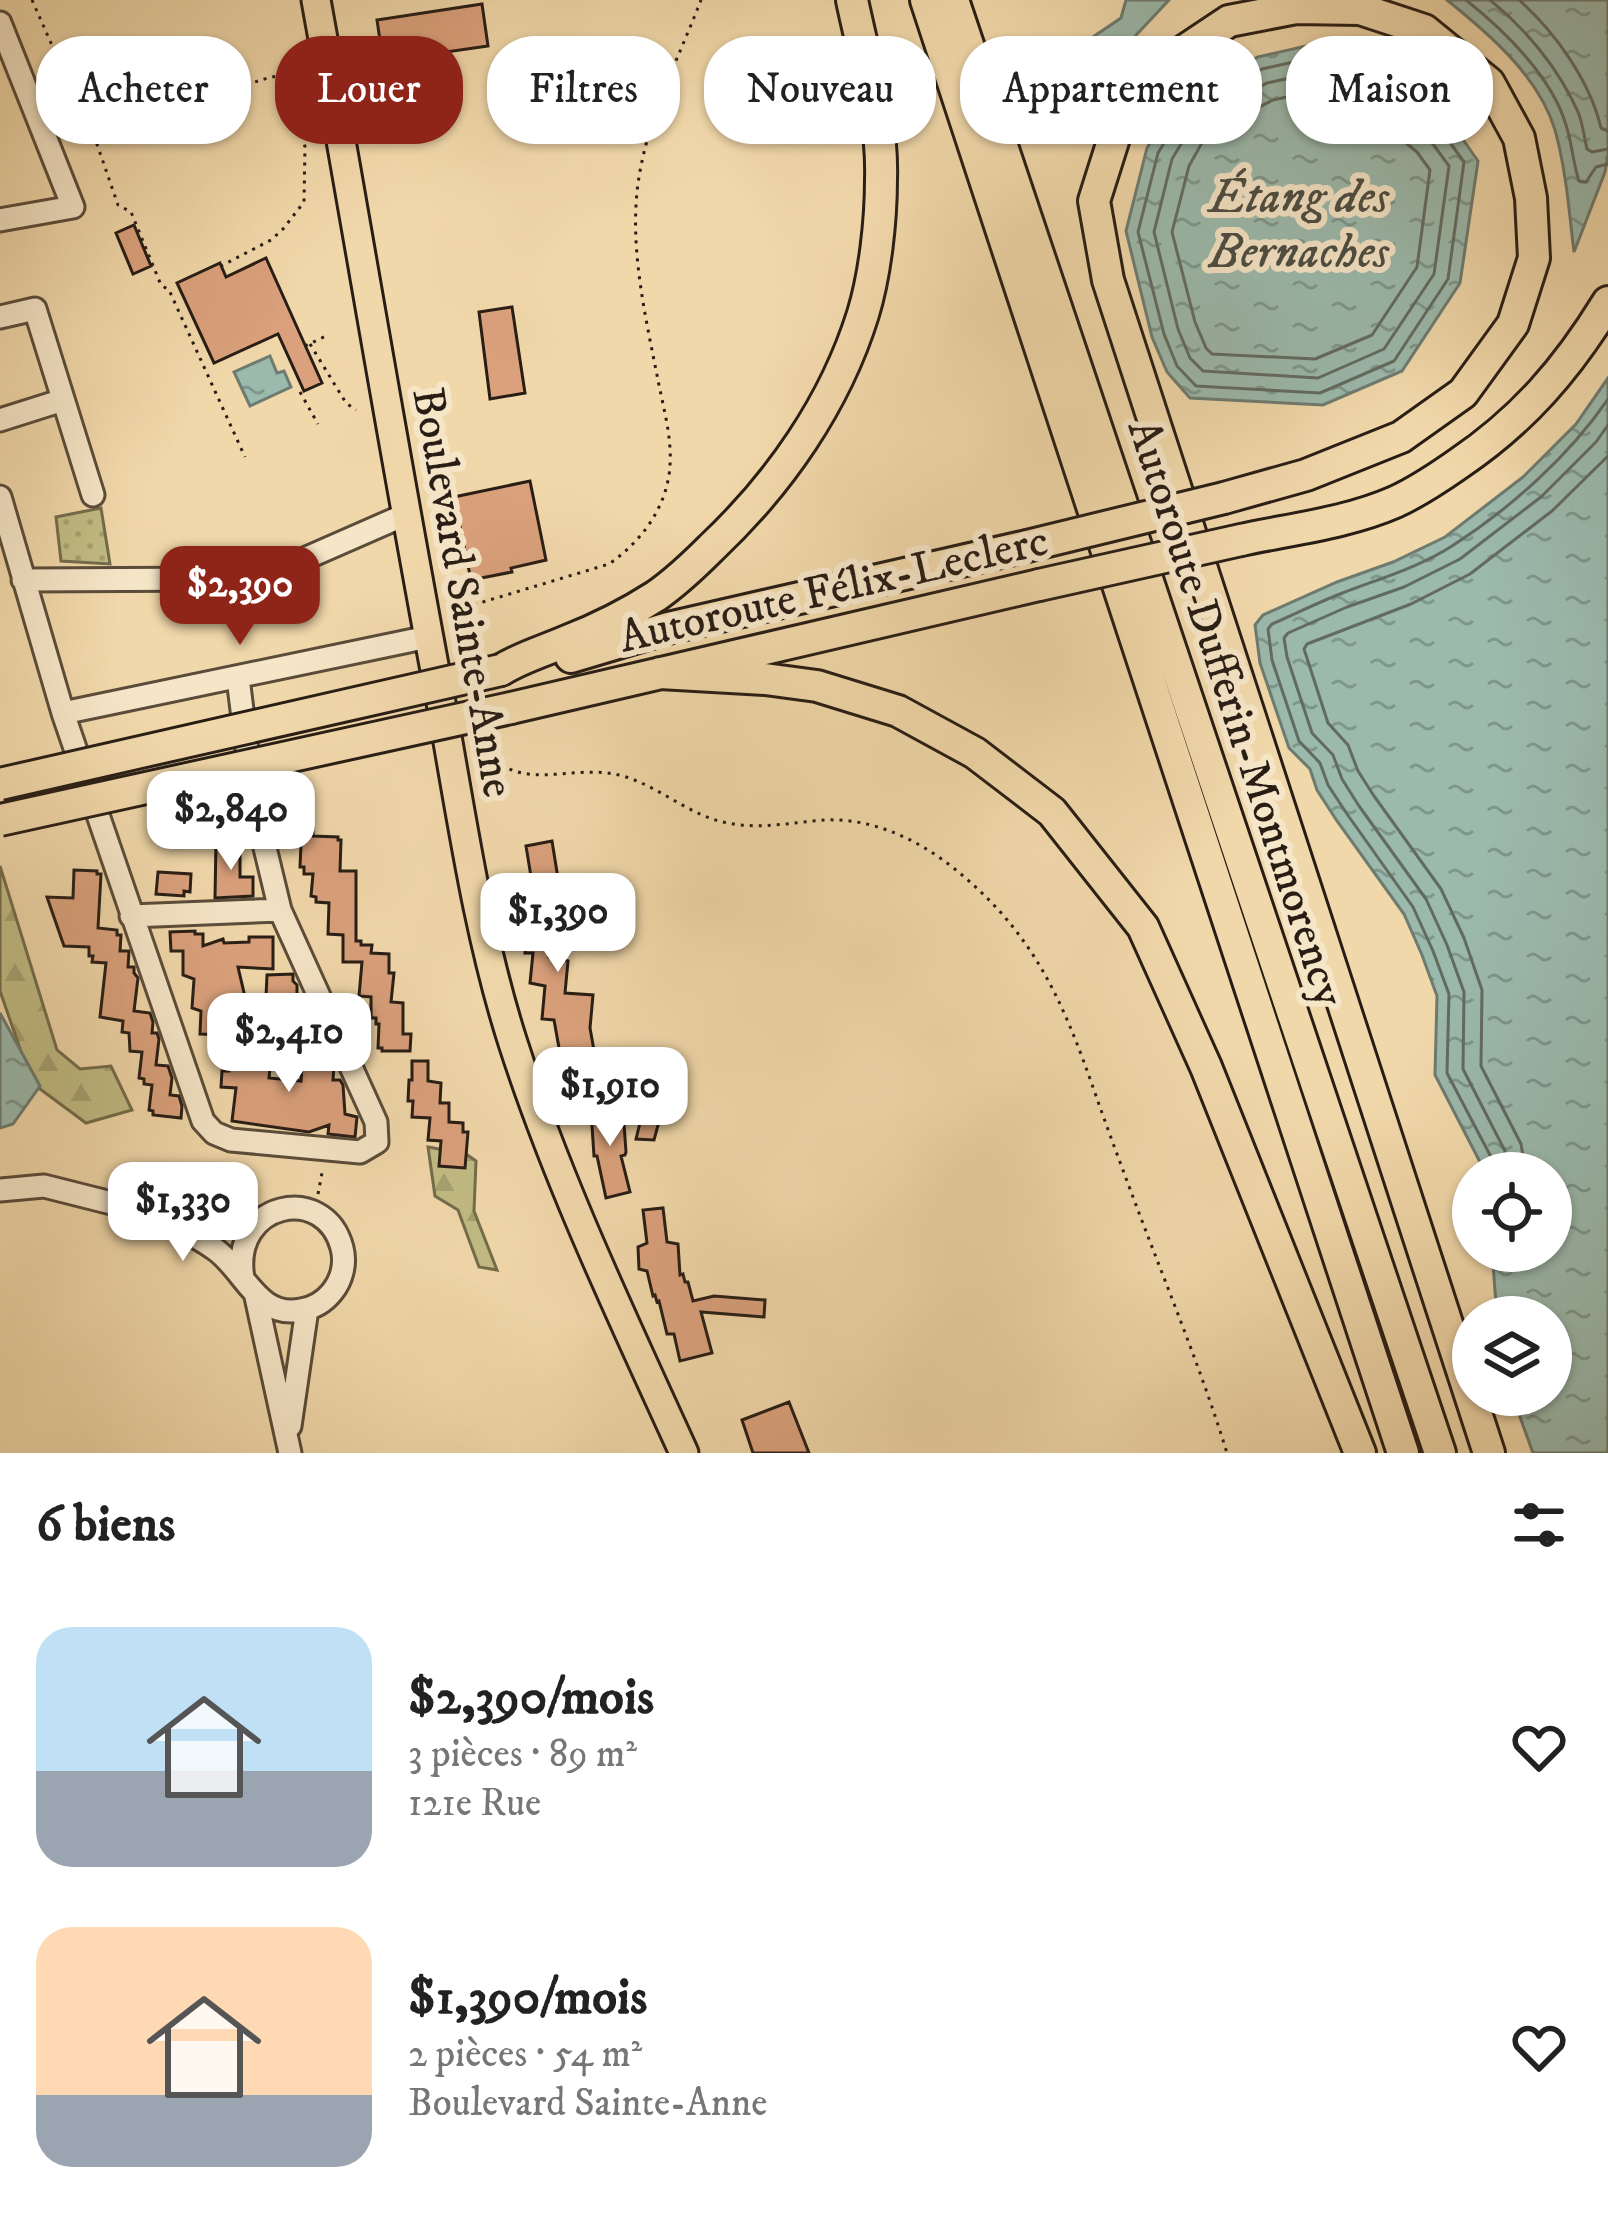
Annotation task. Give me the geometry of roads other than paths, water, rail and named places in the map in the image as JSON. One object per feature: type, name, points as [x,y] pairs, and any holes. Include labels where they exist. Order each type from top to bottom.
[{"type":"highway","points":[[501,670],[604,625],[681,577],[741,520],[813,424],[865,308],[879,221],[882,175],[877,125],[852,0]]},
{"type":"highway","name":"Autoroute Dufferin-Montmorency","points":[[926,0],[1403,1453]]},
{"type":"highway","name":"Autoroute Dufferin-Montmorency","points":[[953,0],[1440,1453]]},
{"type":"highway","points":[[0,784],[501,670],[564,660],[668,628],[1028,546],[1224,498],[1306,475],[1401,437],[1463,394],[1513,324],[1534,258],[1531,198],[1519,137],[1489,82],[1424,30],[1360,9],[1296,8],[1229,21],[1168,61],[1120,119],[1094,201],[1108,280],[1128,345],[1489,1453]]},
{"type":"highway","name":"Autoroute Félix-Leclerc","points":[[0,820],[1368,512],[1427,485],[1520,417],[1580,347],[1608,302]]},
{"type":"highway","points":[[660,673],[817,686],[898,711],[975,753],[1052,812],[1143,927],[1206,1067],[1360,1453]]},
{"type":"main road","name":"Boulevard Sainte-Anne","points":[[316,0],[483,926],[513,1044],[557,1164],[684,1453]]},
{"type":"street","points":[[0,23],[73,207],[0,220]]},
{"type":"street","points":[[0,97],[27,93]]},
{"type":"street","points":[[0,317],[34,309],[93,495]]},
{"type":"street","points":[[0,420],[64,400]]},
{"type":"street","points":[[0,497],[63,713],[203,1121],[214,1133],[231,1140],[360,1152],[377,1142],[376,1122],[280,910],[254,798],[238,678]]},
{"type":"street","points":[[295,563],[407,514]]},
{"type":"street","points":[[23,580],[222,579]]},
{"type":"street","points":[[63,713],[428,637]]},
{"type":"street","points":[[131,916],[280,910]]},
{"type":"street","points":[[0,1190],[44,1186],[151,1213],[259,1221],[285,1209],[314,1213],[326,1220],[341,1243],[343,1270],[330,1295],[307,1310],[280,1310],[256,1298]]},
{"type":"street","points":[[151,1213],[217,1250],[256,1298],[289,1446]]},
{"type":"street","points":[[243,1278],[244,1242],[259,1221]]},
{"type":"street","points":[[289,1446],[307,1310]]},
{"type":"water","points":[[1126,0],[1169,0],[1135,36],[1094,36],[1121,18]]},
{"type":"water","points":[[1447,0],[1608,0],[1608,155],[1574,252],[1562,160],[1547,110],[1525,74],[1493,36]]},
{"type":"water","name":"Étang des Bernaches","points":[[1286,51],[1286,144],[1466,144],[1478,161],[1460,283],[1402,371],[1323,405],[1190,398],[1167,372],[1152,337],[1126,231],[1149,144],[1262,144],[1262,56]]},
{"type":"water","points":[[270,356],[277,373],[284,371],[291,387],[250,406],[234,372]]},
{"type":"water","points":[[1608,378],[1608,1453],[1533,1453],[1520,1416],[1572,1416],[1572,1296],[1495,1296],[1494,1272],[1572,1272],[1572,1152],[1475,1152],[1435,1075],[1437,996],[1422,955],[1404,914],[1337,821],[1310,769],[1289,748],[1260,663],[1255,625],[1263,615],[1445,537],[1523,477],[1576,424]]},
{"type":"water","points":[[0,1013],[40,1086],[13,1124],[0,1128]]}]
